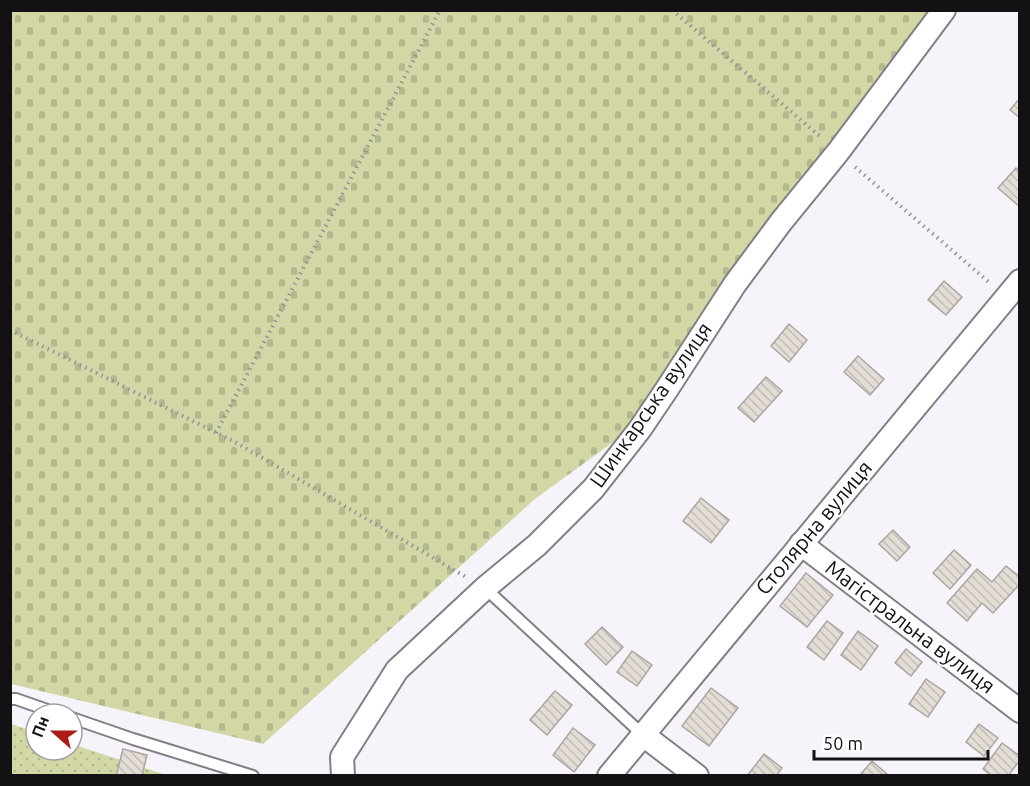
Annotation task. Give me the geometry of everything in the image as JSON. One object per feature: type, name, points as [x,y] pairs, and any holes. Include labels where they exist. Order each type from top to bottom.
[{"type":"street","name":"Шинкарська вулиця","points":[[343,776],[342,757],[397,670],[485,588],[537,544],[593,489],[668,389],[735,284],[781,222],[838,152],[944,10]]},
{"type":"street","name":"Столярна вулиця","points":[[609,776],[801,544],[1015,295]]},
{"type":"street","name":"Магістральна вулиця","points":[[801,544],[1020,711]]},
{"type":"street","points":[[642,734],[697,776]]},
{"type":"lane","points":[[485,588],[642,734]]},
{"type":"lane","points":[[10,699],[25,702]]},
{"type":"lane","points":[[84,722],[253,776]]},
{"type":"path","points":[[216,433],[440,10]]},
{"type":"path","points":[[672,10],[838,152],[1015,295]]},
{"type":"path","points":[[10,330],[216,433],[485,588]]},
{"type":"green space","points":[[11,11],[931,11],[798,185],[642,421],[535,499],[263,744],[11,684]]},
{"type":"green space","points":[[11,724],[24,728],[24,762],[84,762],[84,748],[166,775],[11,776]]},
{"type":"building","points":[[1020,98],[1020,118],[1010,110]]},
{"type":"building","points":[[1016,168],[1020,171],[1020,207],[998,188]]},
{"type":"building","points":[[944,281],[962,297],[946,315],[928,300]]},
{"type":"building","points":[[789,324],[807,340],[789,362],[771,346]]},
{"type":"building","points":[[858,356],[884,379],[870,395],[844,372]]},
{"type":"building","points":[[766,377],[782,391],[754,422],[738,408]]},
{"type":"building","points":[[701,498],[729,520],[711,543],[683,521]]},
{"type":"building","points":[[893,530],[910,547],[897,561],[879,544]]},
{"type":"building","points":[[954,550],[971,565],[950,589],[933,573]]},
{"type":"building","points":[[1006,566],[1020,577],[1020,584],[993,613],[982,603],[967,621],[947,603],[977,569],[992,582]]},
{"type":"building","points":[[806,573],[833,595],[807,627],[780,606]]},
{"type":"building","points":[[827,621],[843,633],[824,660],[807,647]]},
{"type":"building","points":[[602,627],[623,647],[606,665],[585,644]]},
{"type":"building","points":[[858,631],[878,646],[861,670],[841,655]]},
{"type":"building","points":[[906,649],[922,662],[911,676],[895,663]]},
{"type":"building","points":[[632,651],[652,665],[637,686],[617,672]]},
{"type":"building","points":[[926,679],[945,692],[928,717],[909,704]]},
{"type":"building","points":[[711,688],[738,708],[709,746],[682,726]]},
{"type":"building","points":[[555,691],[572,705],[547,735],[530,720]]},
{"type":"building","points":[[979,724],[998,738],[984,756],[966,742]]},
{"type":"building","points":[[573,728],[595,745],[574,772],[553,755]]},
{"type":"building","points":[[1002,743],[1020,756],[1020,760],[1008,776],[992,776],[983,769]]},
{"type":"building","points":[[123,749],[147,755],[142,776],[116,776]]},
{"type":"building","points":[[764,754],[782,768],[776,776],[747,776]]},
{"type":"building","points":[[872,761],[889,776],[860,775]]}]
